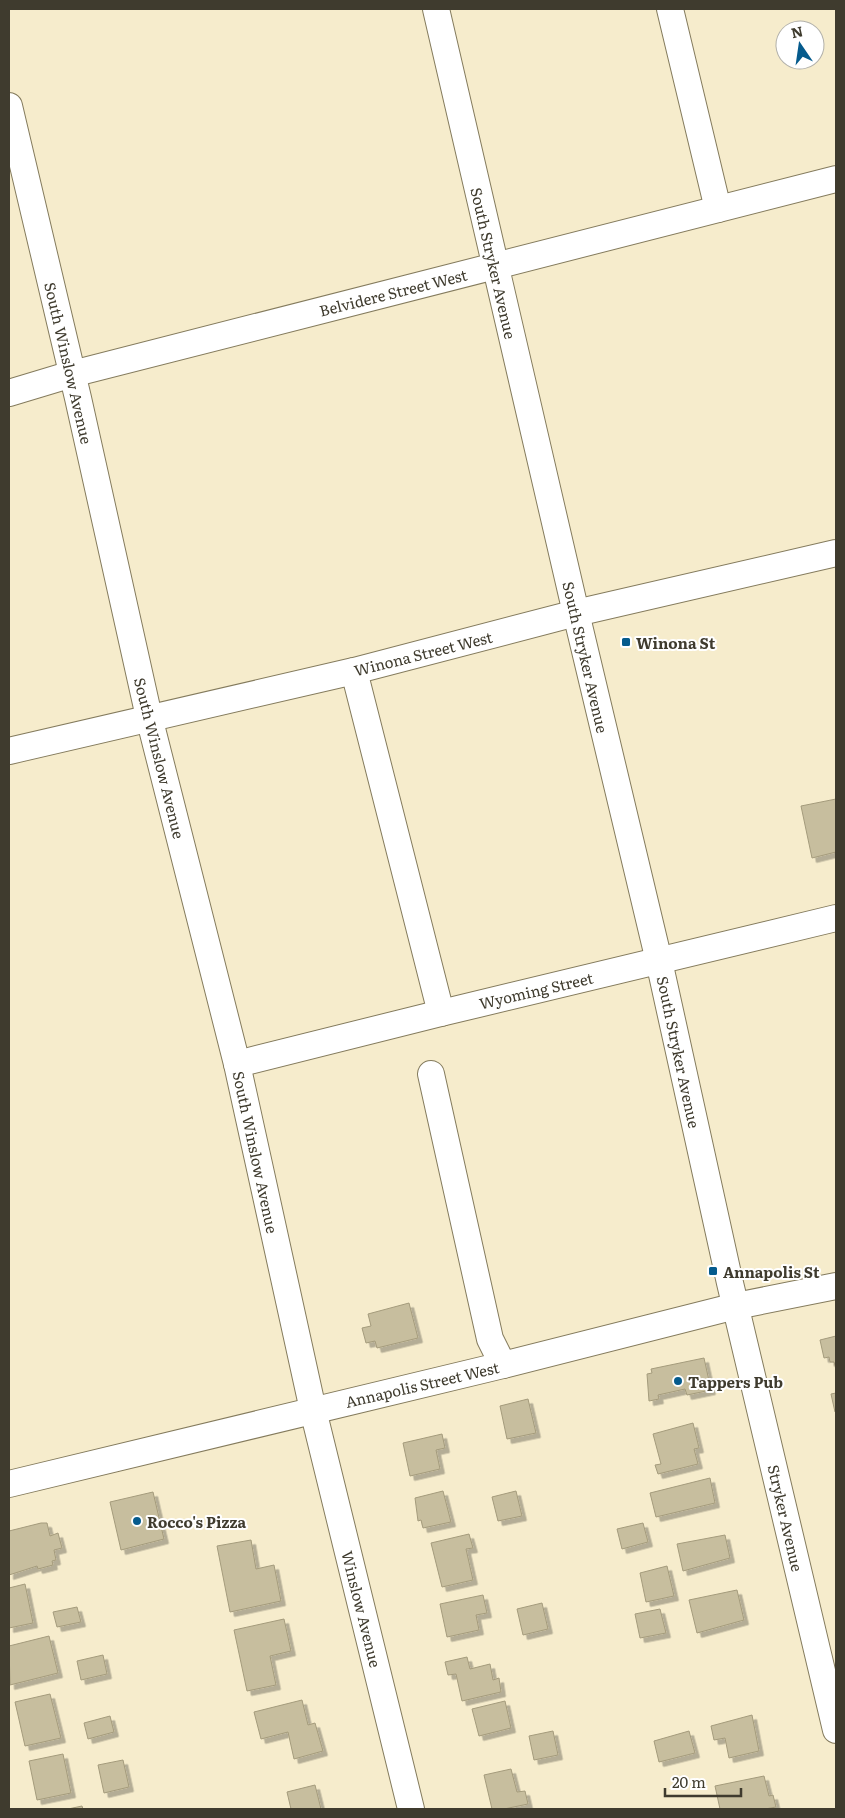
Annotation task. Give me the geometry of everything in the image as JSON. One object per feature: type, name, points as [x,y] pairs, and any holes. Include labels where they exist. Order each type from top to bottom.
[{"type":"street","name":"South Stryker Avenue","points":[[436,9],[494,266],[659,961],[736,1306]]},
{"type":"street","points":[[670,9],[718,209]]},
{"type":"street","name":"South Winslow Avenue","points":[[9,106],[72,374],[149,717],[237,1064],[313,1410]]},
{"type":"street","name":"Belvidere Street West","points":[[9,393],[72,374],[836,179]]},
{"type":"street","name":"Winona Street West","points":[[9,751],[354,671],[576,613],[836,553]]},
{"type":"street","points":[[354,671],[441,1013]]},
{"type":"street","name":"Wyoming Street","points":[[237,1064],[836,918]]},
{"type":"street","points":[[432,1074],[490,1338],[503,1365]]},
{"type":"street","name":"Annapolis Street West","points":[[9,1484],[503,1365],[736,1306],[836,1286]]},
{"type":"street","name":"Stryker Avenue","points":[[736,1306],[836,1730]]},
{"type":"street","name":"Winslow Avenue","points":[[313,1410],[411,1809]]},
{"type":"building","points":[[836,799],[836,852],[812,858],[801,806]]},
{"type":"building","points":[[409,1303],[418,1338],[377,1348],[375,1341],[366,1343],[362,1328],[371,1326],[368,1314]]},
{"type":"building","points":[[836,1336],[836,1369],[834,1362],[830,1362],[829,1357],[824,1358],[820,1340]]},
{"type":"building","name":"Tappers Pub","points":[[704,1358],[711,1390],[687,1395],[685,1389],[658,1395],[659,1399],[649,1401],[647,1374],[652,1373],[651,1369]]},
{"type":"building","points":[[836,1393],[836,1412],[835,1412],[831,1394]]},
{"type":"building","points":[[528,1399],[536,1433],[507,1439],[500,1406]]},
{"type":"building","points":[[693,1423],[699,1448],[694,1449],[698,1464],[658,1474],[655,1465],[661,1464],[653,1434]]},
{"type":"building","points":[[442,1434],[445,1448],[436,1450],[440,1469],[410,1476],[403,1443]]},
{"type":"building","points":[[710,1478],[715,1503],[656,1517],[650,1493]]},
{"type":"building","points":[[443,1491],[451,1522],[423,1528],[421,1520],[418,1521],[415,1498]]},
{"type":"building","points":[[516,1491],[522,1516],[498,1521],[492,1497]]},
{"type":"building","name":"Rocco's Pizza","points":[[153,1492],[164,1539],[121,1550],[110,1502]]},
{"type":"building","points":[[47,1523],[50,1536],[58,1533],[62,1548],[54,1550],[56,1560],[52,1561],[53,1565],[38,1569],[37,1566],[9,1575],[9,1531]]},
{"type":"building","points":[[643,1523],[648,1542],[622,1549],[617,1529]]},
{"type":"building","points":[[469,1534],[473,1548],[466,1549],[473,1580],[442,1587],[431,1543]]},
{"type":"building","points":[[725,1535],[730,1558],[683,1571],[677,1544]]},
{"type":"building","points":[[251,1540],[256,1569],[274,1565],[281,1601],[230,1612],[217,1546]]},
{"type":"building","points":[[667,1566],[674,1596],[646,1602],[640,1573]]},
{"type":"building","points":[[25,1584],[33,1623],[9,1628],[9,1588]]},
{"type":"building","points":[[737,1590],[744,1620],[697,1633],[689,1600]]},
{"type":"building","points":[[483,1595],[487,1613],[476,1615],[479,1630],[447,1637],[440,1604]]},
{"type":"building","points":[[542,1603],[548,1629],[523,1635],[517,1609]]},
{"type":"building","points":[[77,1607],[81,1622],[57,1627],[53,1612]]},
{"type":"building","points":[[660,1609],[666,1633],[640,1638],[635,1614]]},
{"type":"building","points":[[284,1619],[291,1651],[270,1656],[276,1685],[247,1691],[234,1630]]},
{"type":"building","points":[[49,1636],[58,1673],[10,1685],[9,1646]]},
{"type":"building","points":[[103,1655],[107,1674],[81,1680],[77,1661]]},
{"type":"building","points":[[467,1657],[470,1669],[490,1664],[493,1680],[499,1678],[501,1692],[462,1701],[456,1674],[448,1675],[445,1662]]},
{"type":"building","points":[[50,1694],[61,1738],[25,1746],[15,1702]]},
{"type":"building","points":[[302,1700],[308,1725],[315,1723],[323,1751],[294,1759],[288,1732],[261,1739],[254,1712]]},
{"type":"building","points":[[505,1701],[511,1728],[479,1736],[472,1709]]},
{"type":"building","points":[[752,1715],[759,1751],[729,1758],[725,1738],[714,1740],[711,1726]]},
{"type":"building","points":[[110,1716],[114,1732],[88,1739],[84,1723]]},
{"type":"building","points":[[553,1731],[558,1755],[534,1760],[529,1736]]},
{"type":"building","points":[[689,1731],[695,1753],[659,1762],[654,1741]]},
{"type":"building","points":[[63,1754],[71,1793],[37,1800],[29,1761]]},
{"type":"building","points":[[123,1760],[129,1787],[104,1793],[98,1765]]},
{"type":"building","points":[[511,1769],[517,1792],[525,1791],[528,1804],[504,1809],[492,1809],[484,1775]]},
{"type":"building","points":[[764,1776],[769,1796],[773,1795],[776,1807],[765,1809],[720,1809],[715,1786]]},
{"type":"building","points":[[315,1785],[321,1809],[291,1809],[287,1792]]},
{"type":"building","points":[[82,1806],[83,1809],[68,1809]]},
{"type":"place","name":"Winona St","points":[[626,642]]},
{"type":"place","name":"Annapolis St","points":[[713,1271]]},
{"type":"place","name":"Tappers Pub","points":[[678,1381]]},
{"type":"place","name":"Rocco's Pizza","points":[[137,1521]]}]
